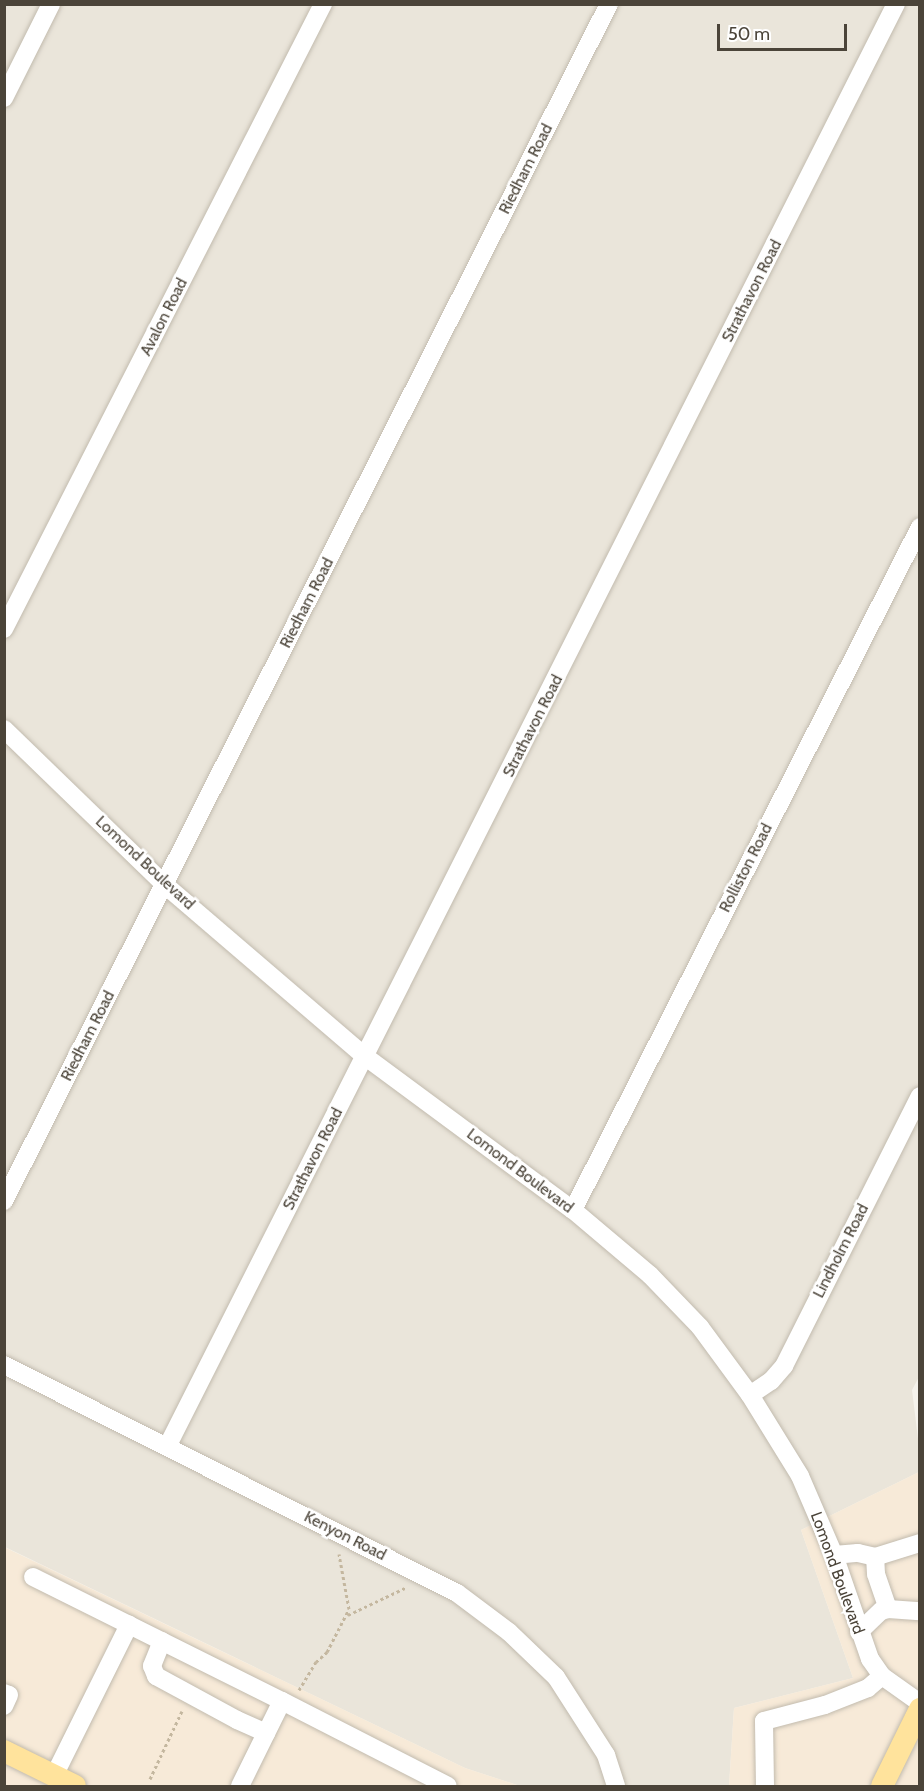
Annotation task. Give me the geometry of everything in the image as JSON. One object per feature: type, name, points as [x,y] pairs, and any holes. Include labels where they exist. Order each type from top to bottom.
[{"type":"main road","points":[[887,1785],[920,1709]]},
{"type":"main road","points":[[4,1751],[75,1786]]},
{"type":"street","points":[[4,98],[51,4]]},
{"type":"street","name":"Avalon Road","points":[[4,628],[323,4]]},
{"type":"street","name":"Riedham Road","points":[[4,1201],[609,4]]},
{"type":"street","name":"Strathavon Road","points":[[168,1445],[896,4]]},
{"type":"street","name":"Rolliston Road","points":[[573,1210],[920,527]]},
{"type":"street","name":"Lomond Boulevard","points":[[4,729],[165,885],[366,1056],[573,1210],[650,1275],[693,1319],[750,1395],[800,1476],[834,1555],[870,1659],[882,1676],[920,1702]]},
{"type":"street","name":"Lindholm Road","points":[[750,1395],[771,1381],[784,1366],[920,1096]]},
{"type":"street","name":"Kenyon Road","points":[[4,1365],[168,1445],[457,1593],[509,1632],[556,1677],[606,1755],[616,1786]]},
{"type":"street","points":[[834,1555],[858,1553],[875,1557],[920,1543]]},
{"type":"street","points":[[875,1557],[876,1574],[888,1609]]},
{"type":"street","points":[[33,1577],[162,1641],[289,1697],[448,1786]]},
{"type":"street","points":[[859,1632],[881,1611],[888,1609],[920,1611]]},
{"type":"street","points":[[54,1776],[129,1624]]},
{"type":"street","points":[[162,1641],[152,1666],[156,1676],[266,1733]]},
{"type":"street","points":[[765,1786],[764,1721],[825,1705],[868,1688],[882,1676]]},
{"type":"street","points":[[4,1693],[9,1695],[4,1706]]},
{"type":"street","points":[[240,1786],[266,1733],[289,1697]]},
{"type":"path","points":[[289,1697],[315,1662],[327,1652],[350,1609],[339,1551]]},
{"type":"path","points":[[347,1616],[409,1586]]},
{"type":"path","points":[[150,1779],[180,1719],[183,1706]]},
{"type":"shaded area","points":[[4,5],[919,5],[920,1375],[912,1390],[919,1447],[919,1472],[801,1530],[853,1678],[734,1708],[729,1786],[520,1786],[465,1768],[5,1547]]},
{"type":"shaded area","points":[[919,1472],[919,1786],[729,1786],[734,1708],[853,1678],[801,1530]]},
{"type":"shaded area","points":[[4,1547],[465,1768],[520,1786],[5,1786]]}]
